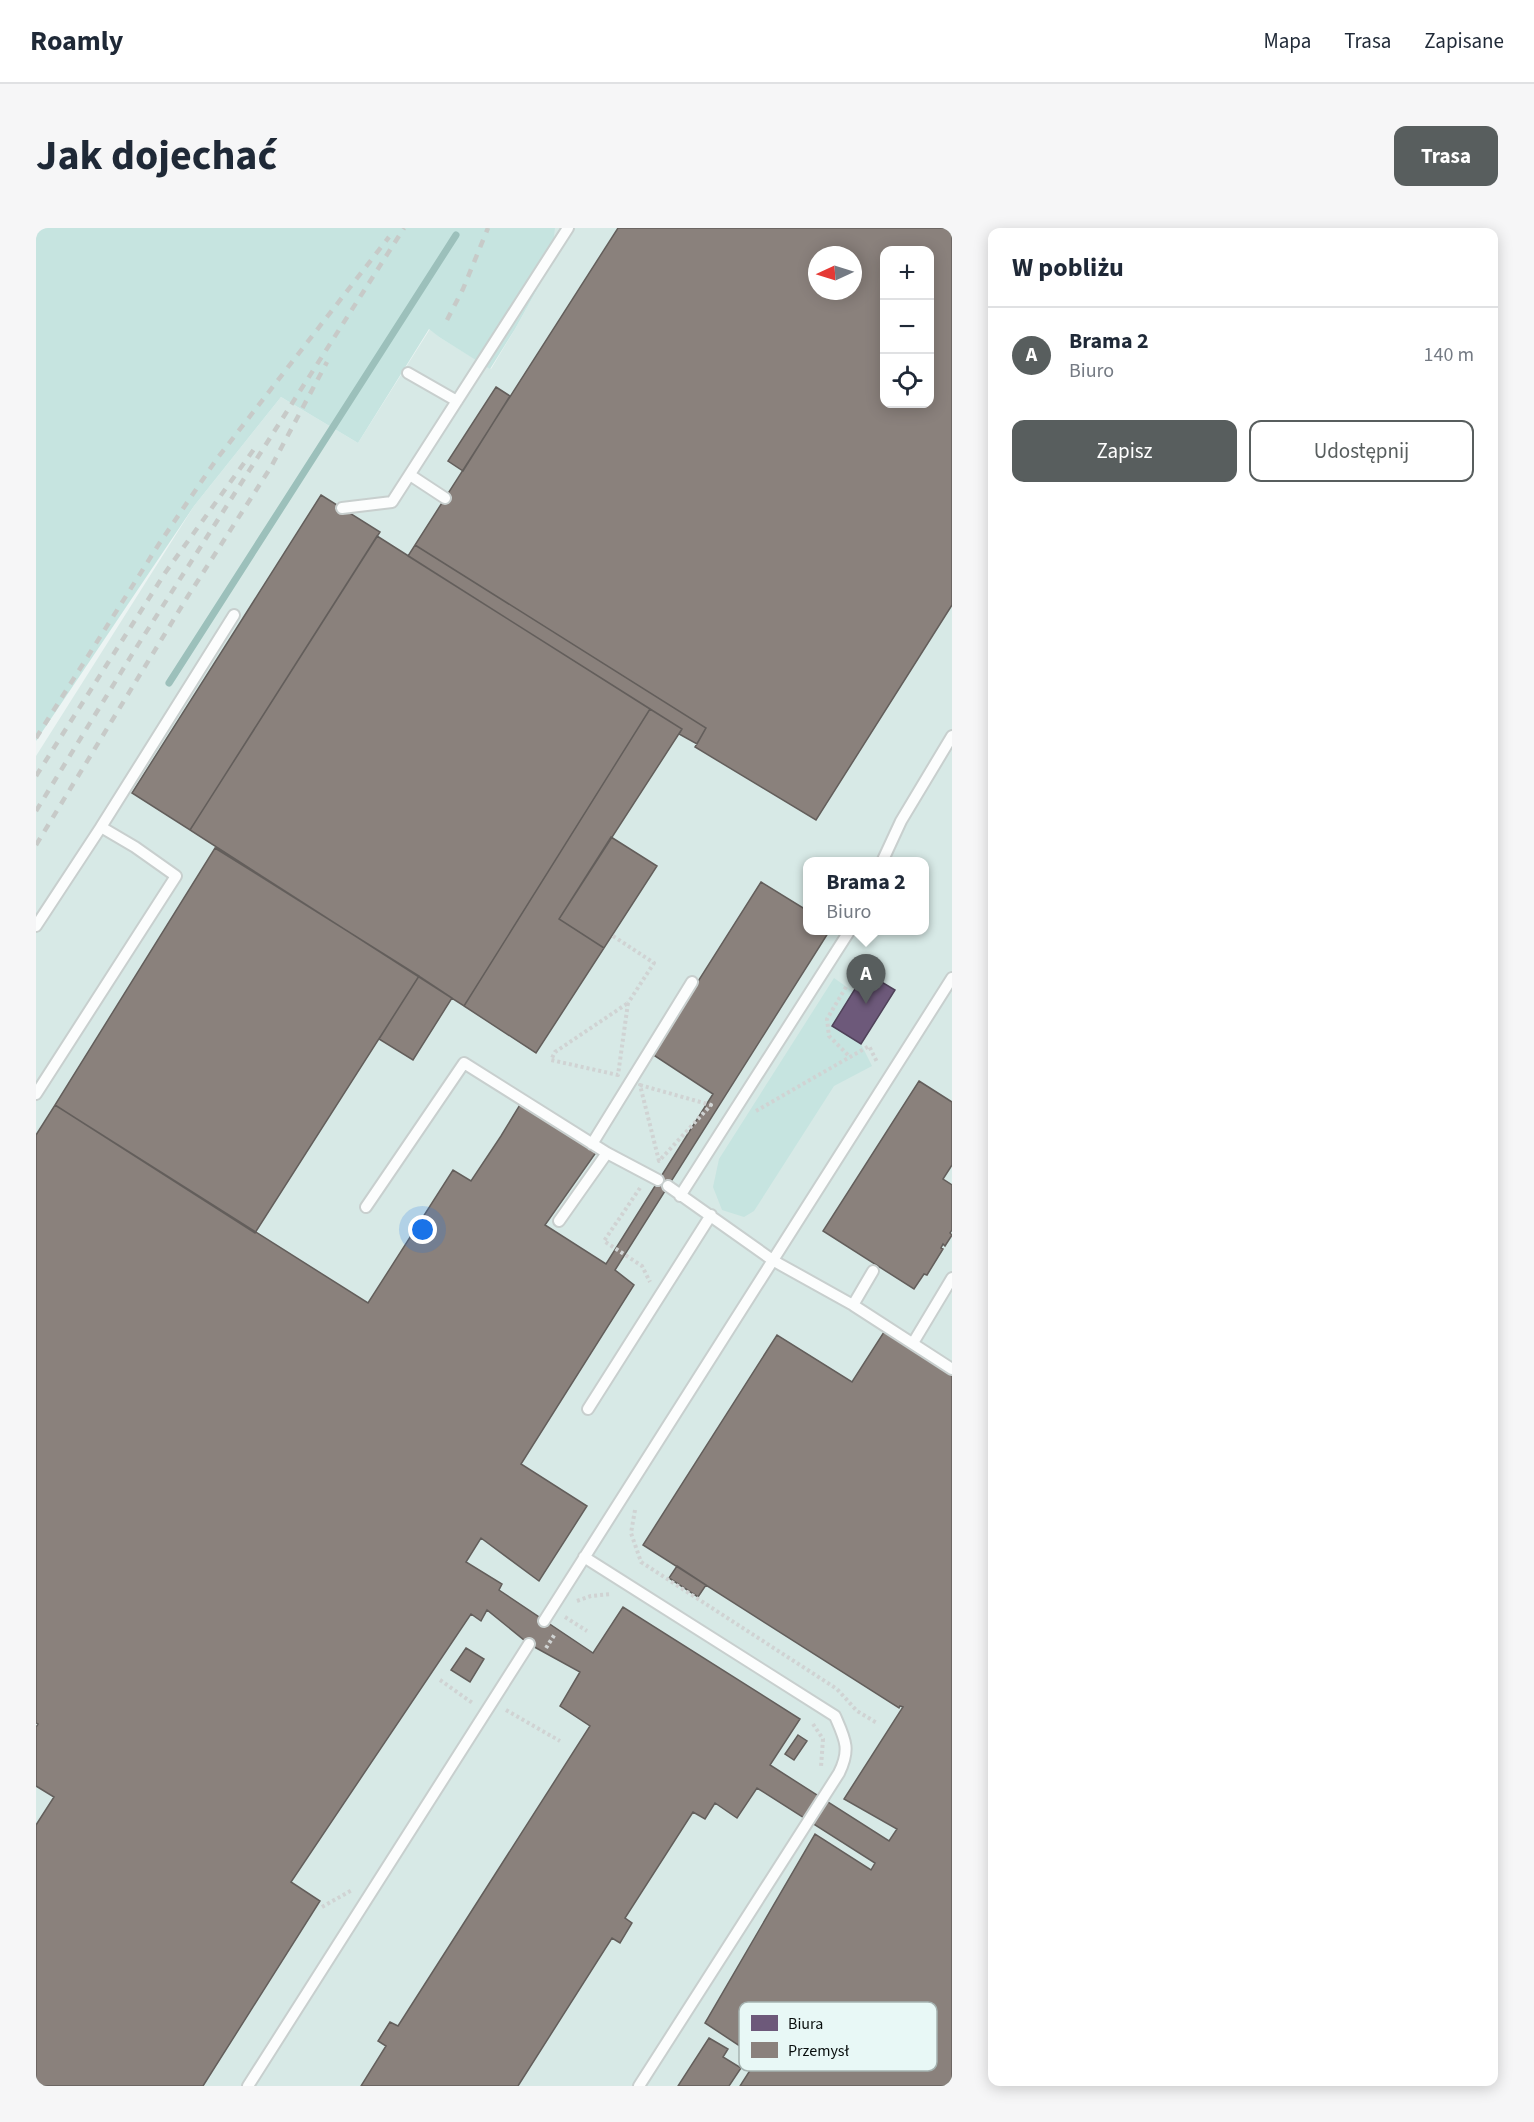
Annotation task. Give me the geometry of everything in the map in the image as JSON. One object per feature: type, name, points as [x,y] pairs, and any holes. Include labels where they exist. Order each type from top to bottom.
[{"type":"lane","points":[[342,508],[392,502],[568,228]]},
{"type":"lane","points":[[408,373],[457,401]]},
{"type":"lane","points":[[410,475],[445,498]]},
{"type":"lane","points":[[36,926],[234,615]]},
{"type":"lane","points":[[884,857],[901,821],[952,735]]},
{"type":"lane","points":[[36,1094],[176,876],[135,847],[101,827]]},
{"type":"lane","points":[[680,1196],[847,935]]},
{"type":"lane","points":[[544,1621],[951,981]]},
{"type":"lane","points":[[592,1144],[692,982]]},
{"type":"lane","points":[[366,1207],[464,1063],[592,1144],[663,1183],[774,1261],[853,1305],[952,1369]]},
{"type":"lane","points":[[560,1221],[607,1153]]},
{"type":"lane","points":[[588,1409],[711,1215]]},
{"type":"lane","points":[[853,1305],[873,1272]]},
{"type":"lane","points":[[913,1343],[952,1278]]},
{"type":"lane","points":[[584,1557],[835,1716],[845,1738],[847,1757],[639,2086]]},
{"type":"lane","points":[[248,2086],[529,1644]]},
{"type":"path","points":[[613,936],[654,963],[628,1003],[555,1052],[551,1060],[618,1075],[628,1003]]},
{"type":"path","points":[[846,987],[827,1019],[829,1036],[850,1057]]},
{"type":"path","points":[[750,1114],[869,1046],[877,1062]]},
{"type":"path","points":[[640,1085],[711,1106],[659,1161],[651,1129],[640,1085]]},
{"type":"path","points":[[640,1188],[604,1241],[642,1266],[652,1286]]},
{"type":"path","points":[[641,1562],[837,1689],[857,1711],[877,1723]]},
{"type":"path","points":[[577,1601],[591,1596],[614,1593]]},
{"type":"path","points":[[566,1617],[587,1631]]},
{"type":"path","points":[[440,1680],[486,1712]]},
{"type":"path","points":[[506,1710],[560,1741]]},
{"type":"path","points":[[814,1725],[823,1739],[821,1769]]},
{"type":"shaded area","points":[[36,228],[555,228],[553,261],[490,369],[429,329],[358,443],[281,397],[194,506],[36,741]]},
{"type":"shaded area","points":[[555,228],[952,228],[952,2086],[36,2086],[36,756],[194,506],[281,397],[358,443],[430,329],[491,369],[553,261]]},
{"type":"shaded area","points":[[834,978],[854,992],[861,1044],[872,1066],[834,1086],[754,1211],[744,1217],[722,1210],[713,1187],[719,1159]]},
{"type":"building: Biura","points":[[863,976],[877,985],[880,981],[895,990],[861,1044],[832,1026]]},
{"type":"building: Przemysł","points":[[618,228],[952,228],[952,605],[816,820],[695,747],[706,728],[415,545]]},
{"type":"building: Przemysł","points":[[496,387],[510,396],[463,471],[448,461]]},
{"type":"building: Przemysł","points":[[321,495],[380,532],[190,830],[132,793]]},
{"type":"building: Przemysł","points":[[377,536],[650,709],[464,1006],[190,830]]},
{"type":"building: Przemysł","points":[[415,545],[706,728],[697,744],[679,734],[682,729],[408,556]]},
{"type":"building: Przemysł","points":[[650,709],[682,729],[559,919],[604,948],[536,1053],[464,1006]]},
{"type":"building: Przemysł","points":[[611,837],[657,866],[604,948],[559,919]]},
{"type":"building: Przemysł","points":[[215,848],[419,976],[255,1233],[55,1105]]},
{"type":"building: Przemysł","points":[[761,882],[803,908],[803,935],[827,935],[615,1270],[634,1285],[521,1464],[587,1506],[539,1581],[481,1538],[466,1562],[502,1584],[499,1590],[593,1653],[623,1607],[800,1719],[770,1765],[889,1841],[897,1829],[844,1799],[903,1707],[899,1708],[643,1545],[777,1335],[852,1382],[884,1332],[952,1376],[952,2086],[740,2086],[750,2071],[937,2071],[937,2002],[739,2002],[739,2045],[705,2023],[815,1834],[871,1870],[875,1863],[757,1788],[737,1818],[715,1803],[705,1819],[693,1812],[625,1918],[632,1923],[620,1943],[612,1938],[518,2086],[361,2086],[386,2046],[378,2041],[390,2022],[398,2026],[590,1726],[560,1706],[580,1672],[529,1644],[487,1610],[481,1621],[471,1614],[291,1882],[320,1901],[203,2086],[36,2086],[36,1825],[54,1797],[36,1786],[36,1727],[38,1724],[36,1723],[36,1135],[55,1105],[368,1303],[453,1170],[471,1181],[521,1103],[597,1151],[545,1225],[606,1264],[713,1094],[652,1054]]},
{"type":"building: Przemysł","points":[[419,976],[452,998],[413,1060],[379,1039]]},
{"type":"building: Przemysł","points":[[919,1081],[952,1102],[952,1165],[943,1179],[952,1185],[952,1230],[950,1233],[952,1235],[945,1246],[943,1244],[941,1248],[943,1249],[927,1275],[924,1274],[914,1289],[823,1231]]},
{"type":"building: Przemysł","points":[[677,1566],[706,1585],[698,1597],[669,1578]]},
{"type":"building: Przemysł","points":[[466,1648],[484,1659],[470,1682],[451,1670]]},
{"type":"building: Przemysł","points":[[798,1735],[807,1741],[794,1760],[785,1754]]},
{"type":"building: Przemysł","points":[[709,2038],[728,2049],[723,2057],[739,2067],[739,2071],[729,2086],[678,2086]]},
{"type":"waterway","points":[[169,683],[456,235]]},
{"type":"railway","points":[[36,811],[136,648],[404,228]]},
{"type":"railway","points":[[447,320],[463,289],[488,228]]},
{"type":"railway","points":[[36,738],[159,544],[216,460],[389,237]]},
{"type":"railway","points":[[36,845],[188,596],[271,467],[327,362]]},
{"type":"railway","points":[[36,776],[165,573],[257,445]]},
{"type":"place","name":"Brama 2","points":[[866,1004]]}]
